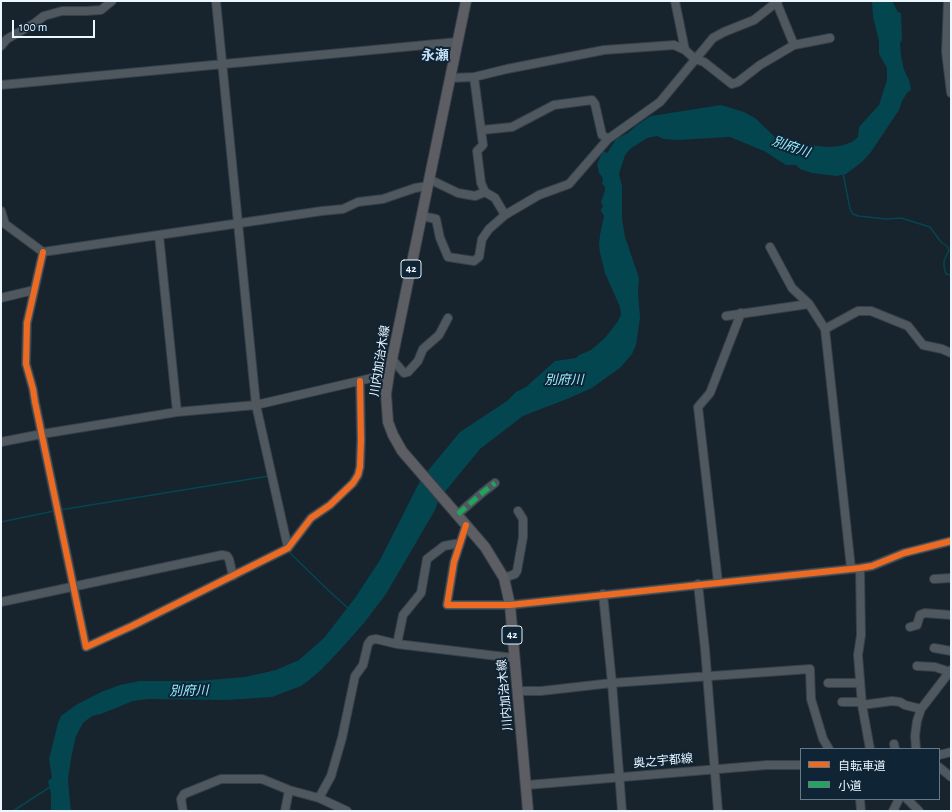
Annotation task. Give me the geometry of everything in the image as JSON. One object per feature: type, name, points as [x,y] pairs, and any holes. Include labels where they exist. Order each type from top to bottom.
[{"type":"main road","name":"川内加治木線","points":[[466,1],[389,374],[386,394],[388,422],[402,451],[486,547],[504,578],[510,605],[527,785],[528,811]]},
{"type":"street","points":[[1,46],[7,38],[35,23],[44,16],[62,11],[101,10],[112,1]]},
{"type":"street","points":[[216,1],[256,405],[288,548]]},
{"type":"street","points":[[675,1],[684,50]]},
{"type":"street","points":[[422,216],[436,218],[440,238],[448,257],[474,261],[479,257],[482,239],[489,229],[505,215],[539,195],[569,184],[608,139],[660,102],[713,38],[754,20],[776,1],[794,45]]},
{"type":"street","points":[[948,1],[946,52],[951,92]]},
{"type":"street","points":[[450,78],[474,77],[604,50],[674,45],[684,50],[695,59],[704,62],[732,84],[738,82],[760,65],[794,45],[830,38]]},
{"type":"street","points":[[1,85],[457,42]]},
{"type":"street","points":[[474,77],[483,144],[477,151],[481,183],[485,192],[495,198],[505,215]]},
{"type":"street","points":[[482,130],[512,127],[554,106],[592,100],[595,104],[602,135],[608,139]]},
{"type":"street","points":[[1,211],[5,224],[43,252],[343,209],[358,202],[383,199],[429,182],[458,193],[475,196],[485,192]]},
{"type":"street","points":[[159,235],[177,412]]},
{"type":"street","points":[[770,247],[792,288],[809,304],[825,329],[851,568]]},
{"type":"street","points":[[43,252],[27,323],[26,364],[33,389],[86,647],[132,626],[288,548],[311,518],[330,505],[353,483],[358,475],[361,447],[360,381]]},
{"type":"street","points":[[1,298],[34,290]]},
{"type":"street","points":[[726,316],[809,304]]},
{"type":"street","points":[[825,329],[858,311],[871,311],[889,320],[908,326],[923,345],[942,349],[951,353]]},
{"type":"street","points":[[718,582],[698,407],[710,393],[741,313]]},
{"type":"street","points":[[392,359],[404,373],[408,372],[418,361],[423,348],[439,336],[448,318]]},
{"type":"street","points":[[1,442],[177,412],[256,405],[389,374]]},
{"type":"street","points":[[458,514],[495,483]]},
{"type":"street","points":[[504,578],[517,572],[523,537],[523,519],[518,511]]},
{"type":"street","points":[[466,524],[454,562],[447,605],[510,605],[860,568],[872,566],[904,553],[951,542]]},
{"type":"street","points":[[397,644],[403,615],[421,593],[427,559],[444,546],[460,543]]},
{"type":"street","points":[[1,602],[222,555],[227,556],[233,576]]},
{"type":"street","points":[[860,568],[861,635],[858,655],[862,703],[870,748]]},
{"type":"street","points":[[934,579],[951,578]]},
{"type":"street","points":[[698,584],[718,811]]},
{"type":"street","points":[[603,594],[612,683],[622,811]]},
{"type":"street","points":[[910,627],[917,625],[920,615],[925,612],[951,616]]},
{"type":"street","points":[[319,798],[331,776],[342,738],[355,676],[363,665],[368,644],[371,640],[376,639],[397,644],[514,658]]},
{"type":"street","points":[[934,648],[951,651]]},
{"type":"street","points":[[916,748],[915,736],[917,721],[921,709],[951,671],[936,667],[917,666]]},
{"type":"street","points":[[517,691],[541,691],[612,683],[810,669],[811,699],[822,739],[829,748]]},
{"type":"street","points":[[828,683],[860,683]]},
{"type":"street","points":[[842,702],[862,703],[892,701],[921,709]]},
{"type":"street","points":[[940,755],[951,752]]},
{"type":"street","name":"奥之宇都線","points":[[527,785],[715,769],[773,765],[800,765]]},
{"type":"street","points":[[940,768],[951,777]]},
{"type":"street","points":[[183,811],[180,799],[184,794],[221,778],[262,779],[289,790],[319,798],[345,811]]},
{"type":"street","points":[[284,811],[289,790]]},
{"type":"street","points":[[860,800],[861,811]]},
{"type":"street","points":[[893,811],[898,800]]},
{"type":"street","points":[[908,800],[918,811]]},
{"type":"water","name":"別府川","points":[[872,1],[892,1],[898,12],[901,13],[901,56],[911,90],[907,93],[899,110],[871,152],[862,162],[846,174],[836,176],[812,173],[800,169],[796,165],[786,165],[764,151],[730,137],[677,140],[664,139],[657,136],[647,138],[630,149],[625,155],[619,174],[622,186],[622,218],[625,237],[639,278],[638,292],[640,318],[636,345],[632,354],[621,367],[592,388],[523,416],[480,449],[439,499],[435,510],[386,594],[364,623],[340,650],[308,681],[301,686],[272,697],[227,700],[148,699],[133,701],[101,714],[92,716],[83,723],[76,736],[72,753],[68,778],[71,811],[51,811],[51,794],[48,781],[52,778],[49,759],[61,716],[76,705],[101,692],[120,685],[140,681],[196,681],[245,677],[276,670],[299,660],[324,638],[355,598],[380,560],[421,479],[460,432],[507,401],[516,392],[526,387],[555,361],[576,358],[579,355],[591,350],[605,338],[621,315],[620,307],[605,273],[600,253],[600,235],[604,216],[601,211],[603,207],[601,202],[605,187],[602,184],[603,178],[599,173],[597,164],[603,151],[607,153],[616,139],[628,133],[651,116],[721,105],[744,112],[755,118],[776,138],[798,144],[828,147],[840,146],[852,142],[858,137],[859,127],[879,105],[887,80],[887,68],[879,54],[879,41],[873,17]]},
{"type":"waterway","points":[[843,173],[850,209],[853,214],[858,216],[886,219],[901,218],[930,227],[949,250],[944,261],[944,267],[946,274],[951,275]]},
{"type":"waterway","points":[[60,510],[269,476]]},
{"type":"waterway","points":[[1,522],[54,511]]},
{"type":"waterway","points":[[288,551],[349,609]]},
{"type":"waterway","points":[[951,719],[951,726]]},
{"type":"waterway","points":[[13,811],[50,787]]},
{"type":"marked path","points":[[458,514],[495,483]]},
{"type":"cycle path","points":[[43,252],[27,323],[26,364],[33,389],[86,647],[132,626],[288,548],[311,518],[330,505],[353,483],[358,475],[360,467],[361,440],[360,381]]},
{"type":"cycle path","points":[[466,525],[454,562],[447,605],[510,605],[860,568],[872,566],[904,553],[951,541]]},
{"type":"district","name":"永瀬","points":[[435,56]]}]
